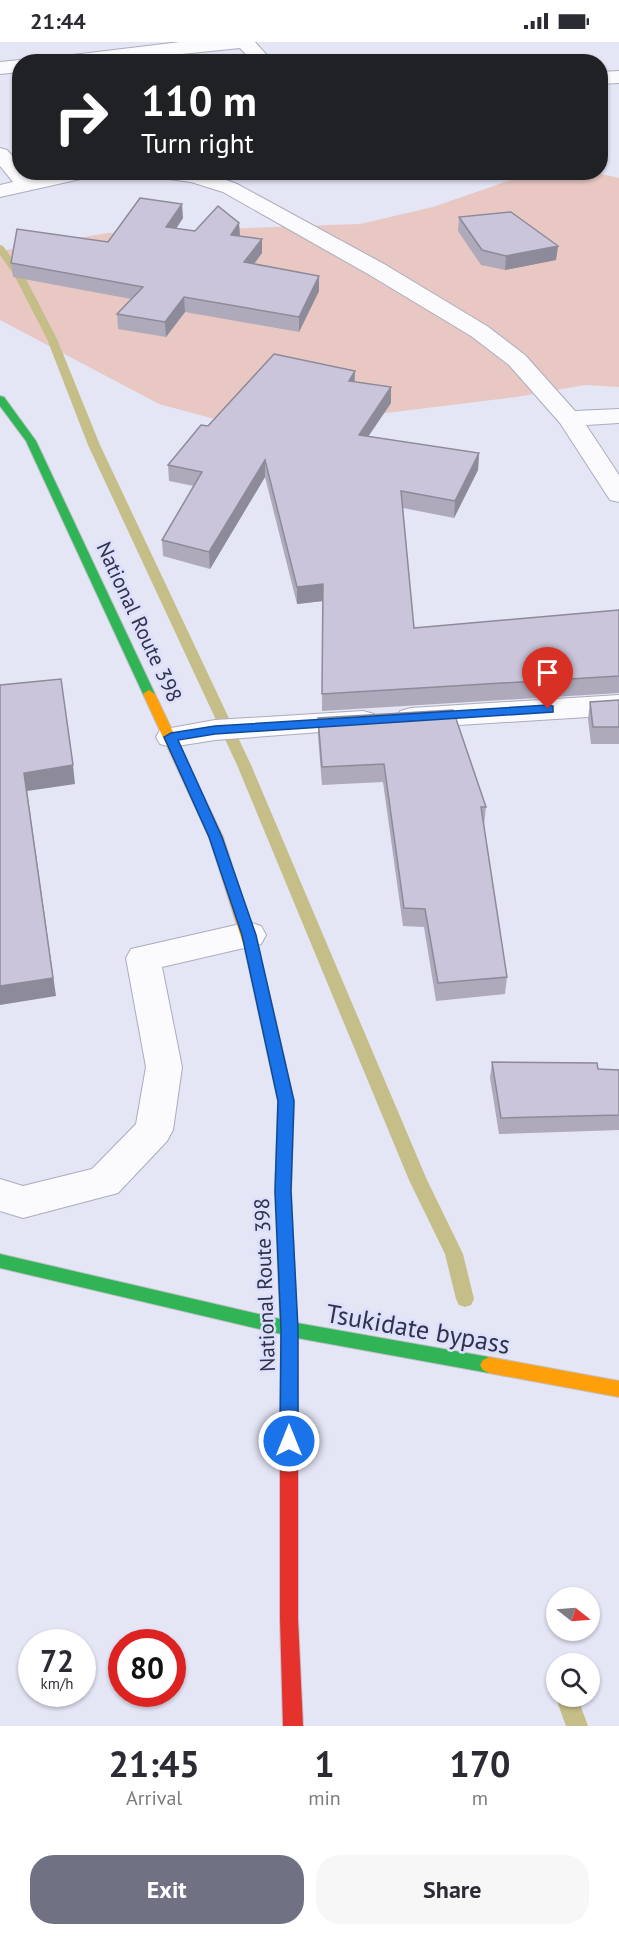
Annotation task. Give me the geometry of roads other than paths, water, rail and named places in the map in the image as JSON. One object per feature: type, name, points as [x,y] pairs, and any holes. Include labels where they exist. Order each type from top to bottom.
[{"type":"highway","name":"National Route 398","points":[[0,399],[31,441],[216,837],[249,935],[286,1101],[283,1191],[290,1329],[289,1619],[293,1726]]},
{"type":"highway","name":"Tsukidate bypass","points":[[0,1261],[290,1329],[619,1389]]},
{"type":"street","points":[[132,54],[245,42],[256,54]]},
{"type":"street","points":[[0,154],[12,167]]},
{"type":"street","points":[[23,180],[26,183]]},
{"type":"street","points":[[0,191],[43,180]]},
{"type":"street","points":[[206,180],[230,188],[376,269],[424,301],[479,332],[517,360],[569,419],[619,494]]},
{"type":"street","points":[[569,419],[619,416]]},
{"type":"street","points":[[171,737],[215,730],[619,705]]},
{"type":"street","points":[[0,1195],[23,1202],[104,1182],[112,1175],[154,1130],[164,1067],[143,958],[249,935]]},
{"type":"waterway","points":[[0,248],[19,275],[52,339],[94,445],[244,765],[418,1180],[454,1254],[465,1299]]},
{"type":"waterway","points":[[570,1707],[577,1726]]}]
